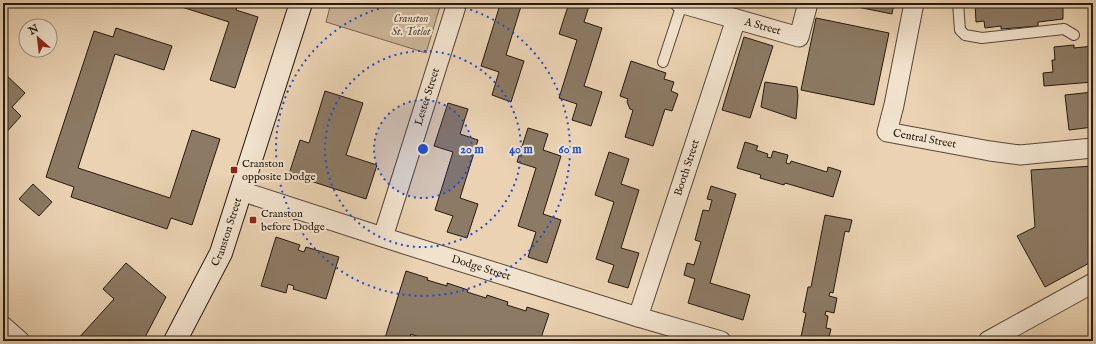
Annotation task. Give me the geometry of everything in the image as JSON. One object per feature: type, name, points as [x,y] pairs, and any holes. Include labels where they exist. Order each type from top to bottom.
[{"type":"main road","name":"Cranston Street","points":[[175,341],[221,253],[301,3]]},
{"type":"street","name":"Lester Street","points":[[383,237],[457,3]]},
{"type":"street","name":"A Street","points":[[681,3],[799,37],[808,3]]},
{"type":"street","name":"Central Street","points":[[914,3],[894,105],[887,132],[1020,155],[1093,148]]},
{"type":"street","name":"Booth Street","points":[[638,317],[736,19]]},
{"type":"street","name":"Dodge Street","points":[[242,191],[638,317],[721,341]]},
{"type":"street","points":[[988,341],[1093,283]]},
{"type":"street","points":[[3,326],[20,341]]},
{"type":"lane","points":[[663,62],[681,3]]},
{"type":"lane","points":[[958,3],[960,30],[965,35],[982,38],[1064,29],[1074,35]]},
{"type":"green space","name":"Cranston St. Totlot","points":[[331,3],[441,3],[426,53],[326,22]]},
{"type":"building","points":[[169,3],[238,3],[236,10],[258,17],[235,88],[210,80],[229,22]]},
{"type":"building","points":[[483,3],[522,3],[506,55],[524,61],[511,102],[492,95],[499,72],[481,66],[499,8]]},
{"type":"building","points":[[569,3],[590,3],[584,22],[602,28],[584,86],[602,92],[591,126],[572,120],[577,104],[559,98],[577,40],[559,34]]},
{"type":"building","points":[[838,3],[894,3],[892,14]]},
{"type":"building","points":[[975,3],[1063,3],[1063,19],[1038,22],[1038,26],[1001,29],[1001,26],[985,28],[984,21],[976,22]]},
{"type":"building","points":[[816,18],[889,33],[874,105],[801,90]]},
{"type":"building","points":[[116,28],[172,46],[164,70],[115,54],[78,168],[170,198],[192,130],[220,139],[192,225],[171,218],[167,229],[71,197],[74,187],[46,177],[94,31],[113,37]]},
{"type":"building","points":[[744,37],[773,46],[750,118],[722,110]]},
{"type":"building","points":[[1074,45],[1074,48],[1093,46],[1093,82],[1044,86],[1043,73],[1053,72],[1052,60],[1055,60],[1054,47]]},
{"type":"building","points":[[631,61],[666,73],[664,79],[674,82],[671,91],[678,94],[672,111],[665,109],[653,146],[625,137],[633,110],[630,109],[627,102],[628,99],[620,96]]},
{"type":"building","points":[[3,72],[25,93],[12,107],[21,116],[3,136]]},
{"type":"building","points":[[765,82],[797,87],[798,96],[796,119],[761,107]]},
{"type":"building","points":[[325,91],[363,103],[346,155],[377,165],[366,199],[289,174],[300,140],[309,143]]},
{"type":"building","points":[[1093,92],[1093,127],[1069,130],[1065,95]]},
{"type":"building","points":[[448,103],[468,109],[460,134],[478,140],[460,198],[478,204],[467,238],[447,232],[453,216],[435,210],[453,152],[434,146]]},
{"type":"building","points":[[528,128],[548,134],[543,150],[561,156],[543,214],[561,220],[547,263],[528,257],[536,232],[518,226],[536,168],[517,162]]},
{"type":"building","points":[[745,142],[758,146],[756,150],[768,154],[767,157],[771,158],[773,151],[788,155],[786,163],[790,164],[791,161],[827,172],[828,167],[841,171],[833,197],[785,183],[784,185],[760,178],[761,175],[737,168]]},
{"type":"building","points":[[609,152],[629,159],[621,184],[639,190],[621,248],[639,253],[628,288],[608,282],[614,265],[596,259],[614,202],[595,195]]},
{"type":"building","points":[[1093,166],[1093,261],[1045,287],[1017,236],[1035,227],[1031,170]]},
{"type":"building","points":[[33,184],[52,202],[39,216],[19,199]]},
{"type":"building","points":[[711,186],[736,194],[710,283],[750,295],[743,320],[688,303],[695,279],[684,275],[687,263],[694,265],[701,242],[695,240],[703,210],[709,211],[712,200],[707,199]]},
{"type":"building","points":[[825,215],[852,220],[849,232],[845,231],[833,293],[830,292],[829,296],[837,298],[834,313],[826,311],[825,315],[828,316],[826,328],[831,329],[828,341],[801,337],[806,313],[803,312],[808,287],[811,287]]},
{"type":"building","points":[[276,237],[300,245],[298,250],[304,252],[306,247],[339,257],[326,299],[293,289],[294,286],[288,284],[286,293],[261,286]]},
{"type":"building","points":[[126,263],[166,297],[143,341],[76,341],[114,299],[103,289]]},
{"type":"building","points":[[406,271],[428,278],[427,280],[447,286],[447,283],[468,290],[467,292],[486,298],[487,295],[508,302],[507,305],[526,311],[527,307],[549,314],[540,341],[429,341],[411,334],[408,341],[384,341]]},
{"type":"place","name":"Cranston opposite Dodge","points":[[234,170]]},
{"type":"place","name":"Cranston before Dodge","points":[[253,220]]}]
